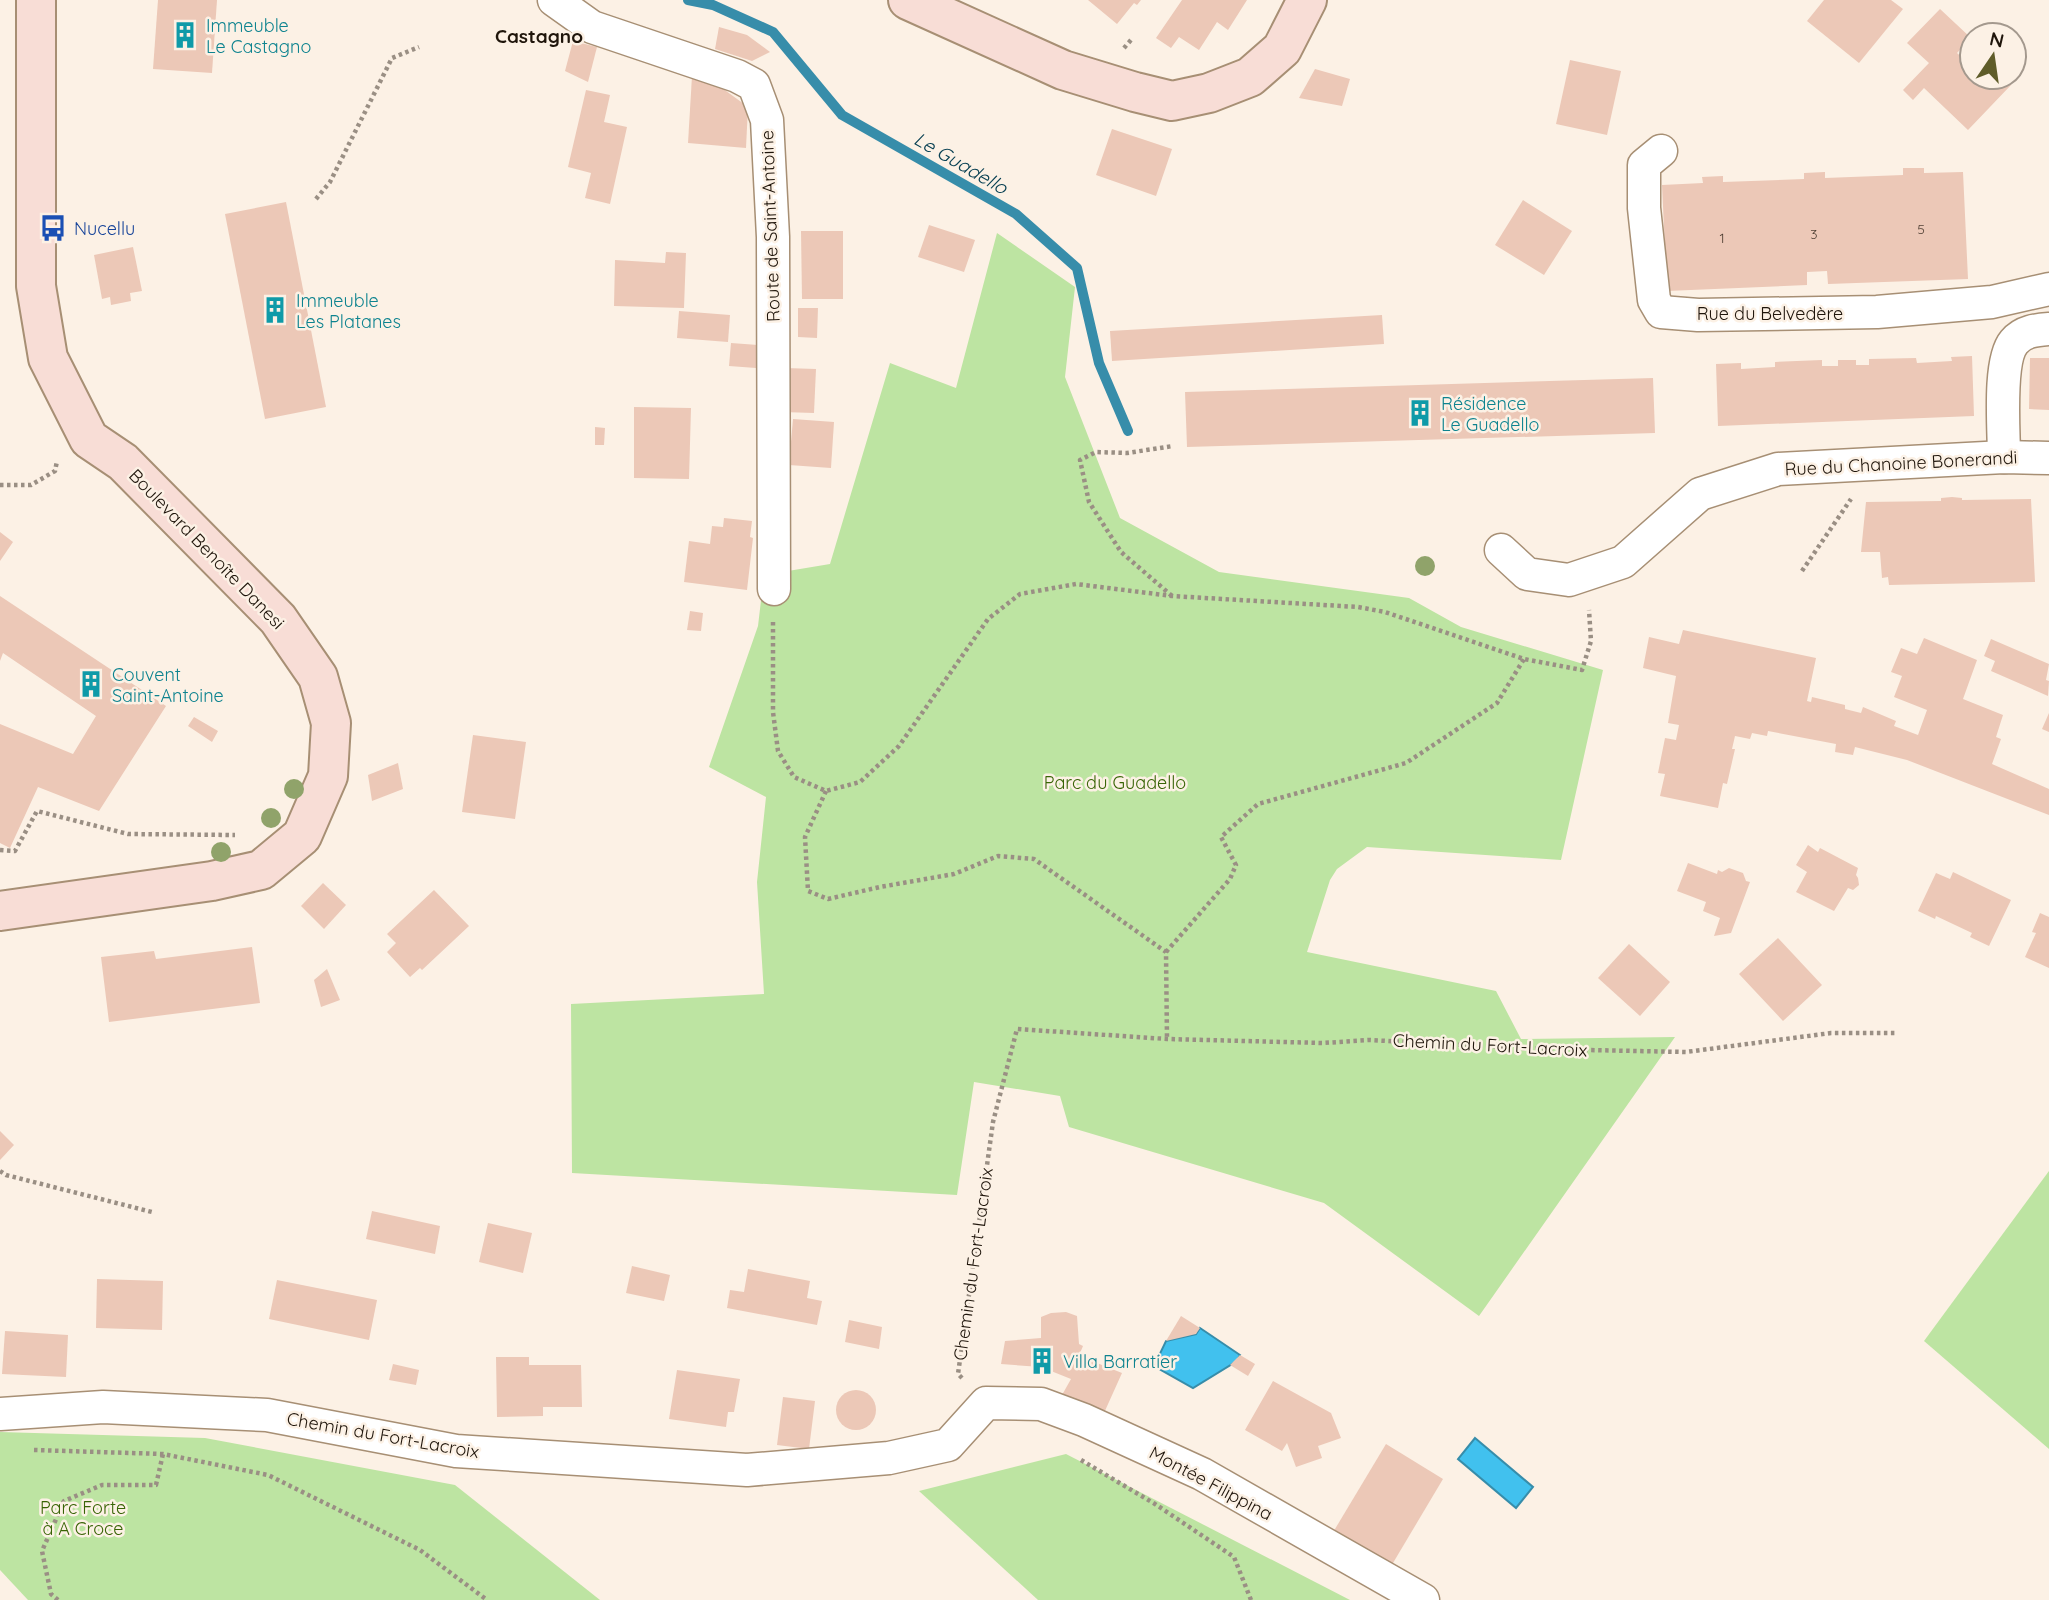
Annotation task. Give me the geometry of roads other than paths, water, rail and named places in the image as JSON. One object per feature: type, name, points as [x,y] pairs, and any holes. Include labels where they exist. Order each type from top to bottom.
[{"type":"main road","name":"Boulevard Benoîte Danesi","points":[[0,911],[212,881],[261,870],[302,836],[328,776],[331,723],[318,677],[278,619],[123,462],[89,439],[48,358],[36,286],[36,0]]},
{"type":"main road","points":[[908,0],[1063,70],[1172,101],[1209,93],[1250,77],[1282,49],[1307,0]]},
{"type":"street","name":"Route de Saint-Antoine","points":[[554,0],[592,27],[737,76],[754,85],[767,120],[773,237],[774,589]]},
{"type":"street","name":"Rue du Belvedère","points":[[1661,151],[1644,165],[1644,198],[1654,300],[1661,312],[1698,315],[1877,312],[1992,302],[2049,289]]},
{"type":"street","points":[[2004,457],[2005,364],[2014,342],[2032,330],[2049,329]]},
{"type":"street","name":"Rue du Chanoine Bonerandi","points":[[1501,550],[1527,574],[1569,580],[1623,562],[1700,494],[1777,469],[2004,457],[2049,458]]},
{"type":"street","name":"Chemin du Fort-Lacroix","points":[[0,1414],[103,1407],[267,1415],[456,1451],[747,1470],[889,1458],[948,1446],[986,1404]]},
{"type":"street","name":"Montée Filippina","points":[[986,1404],[1041,1405],[1084,1420],[1202,1474],[1423,1600]]},
{"type":"water","points":[[1200,1328],[1240,1355],[1237,1361],[1193,1388],[1154,1366],[1166,1341],[1196,1334]]},
{"type":"water","points":[[1475,1438],[1533,1487],[1516,1508],[1458,1459]]},
{"type":"waterway","name":"Le Guadello","points":[[688,0],[713,5],[773,32],[842,115],[1016,214],[1077,268],[1099,363],[1128,431]]},
{"type":"place","name":"Immeuble Le Castagno","points":[[185,35]]},
{"type":"place","name":"Nucellu","points":[[53,228]]},
{"type":"place","name":"Immeuble Les Platanes","points":[[275,310]]},
{"type":"place","name":"Résidence Le Guadello","points":[[1420,413]]},
{"type":"place","name":"Couvent Saint-Antoine","points":[[91,684]]},
{"type":"place","name":"Villa Barratier","points":[[1042,1361]]},
{"type":"district","name":"Castagno","points":[[539,36]]},
{"type":"park label","name":"Parc du Guadello","points":[[1115,782]]},
{"type":"park label","name":"Parc Forte à A Croce","points":[[83,1517]]}]
